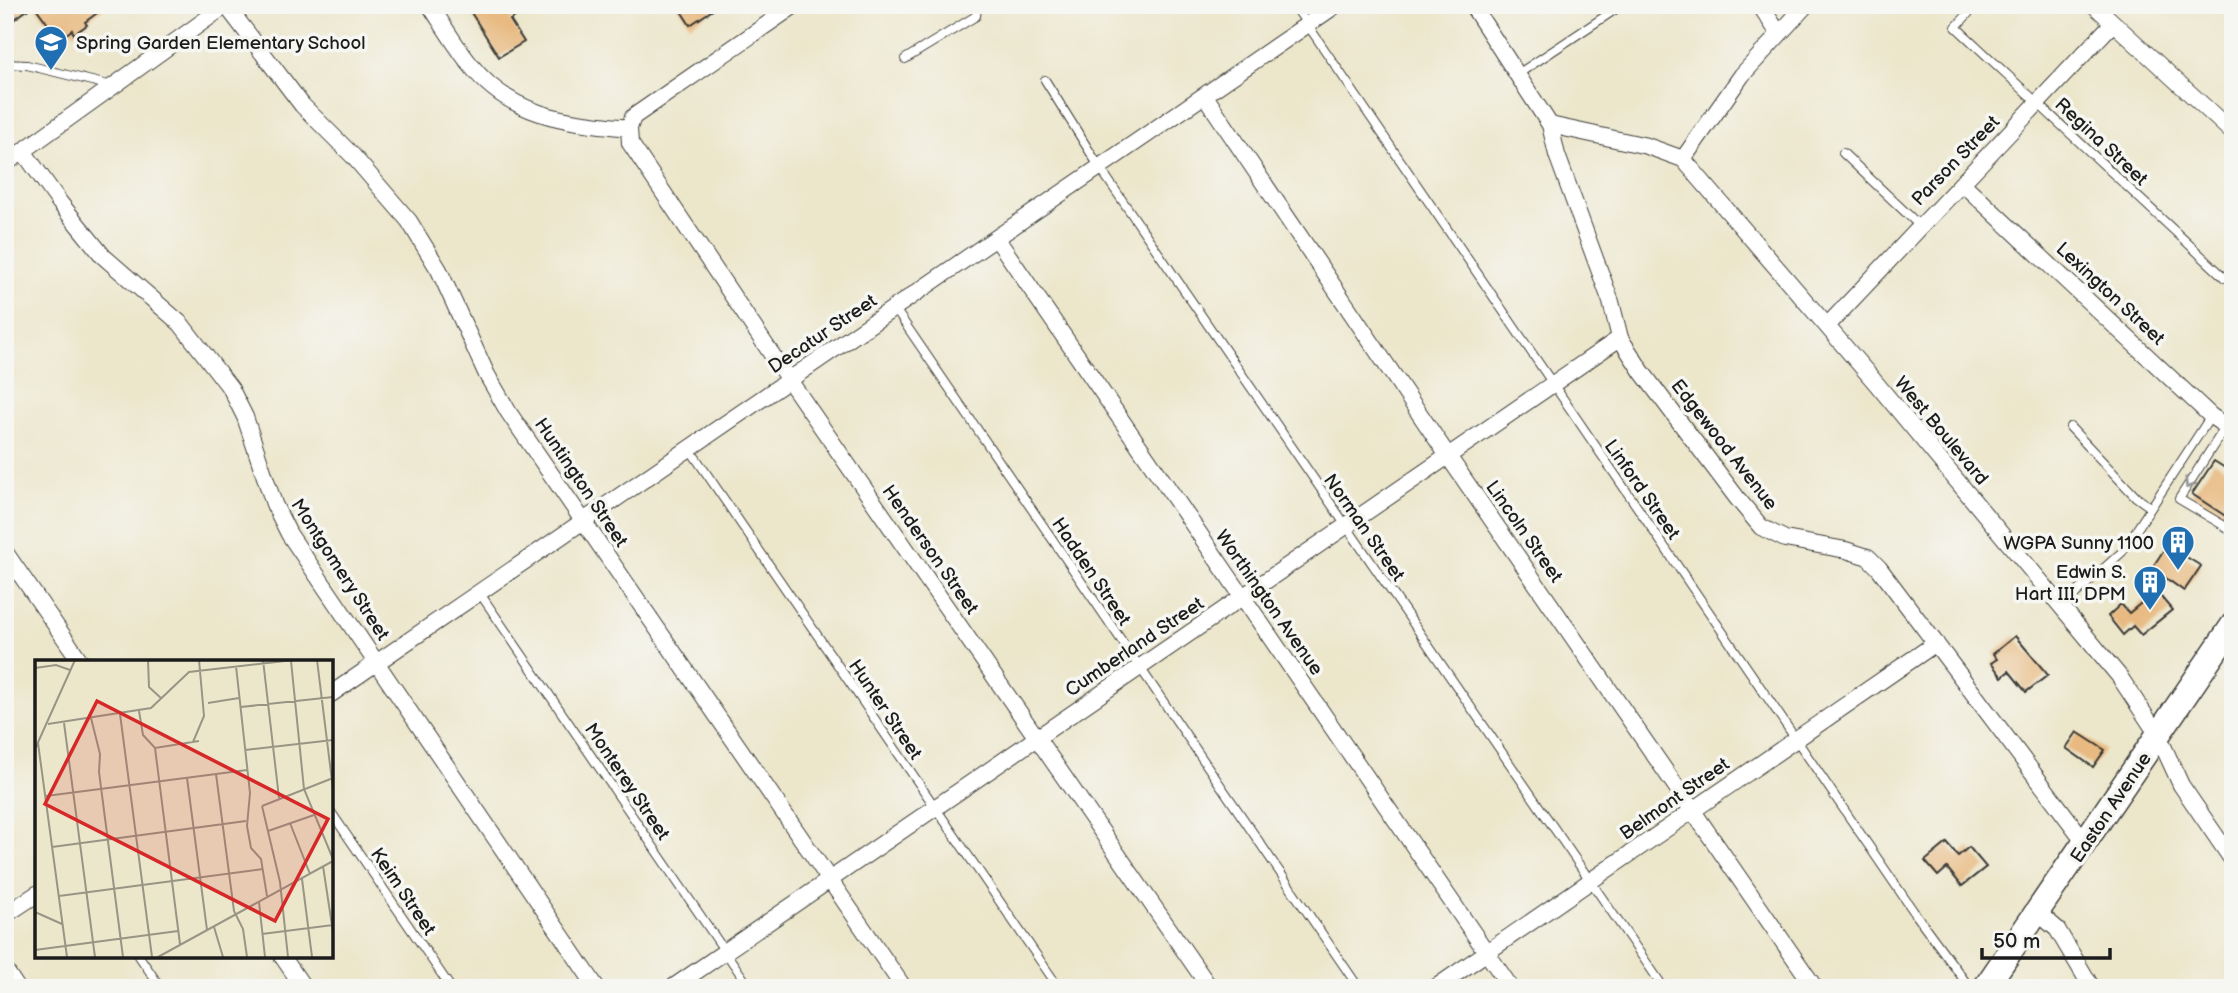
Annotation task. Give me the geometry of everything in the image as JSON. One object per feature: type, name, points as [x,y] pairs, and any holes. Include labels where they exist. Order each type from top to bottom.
[{"type":"main road","name":"Easton Avenue","points":[[1985,988],[2233,625]]},
{"type":"street","points":[[5,164],[226,5]]},
{"type":"street","name":"Huntington Street","points":[[226,5],[302,105],[353,156],[409,221],[439,270],[509,413],[904,988]]},
{"type":"street","points":[[430,5],[470,64],[485,81],[502,94],[542,115],[567,122],[629,128],[633,117],[643,109],[795,5]]},
{"type":"street","name":"Decatur Street","points":[[332,693],[1336,5]]},
{"type":"street","name":"Edgewood Avenue","points":[[1472,5],[1550,125],[1558,155],[1612,302],[1620,338],[1686,430],[1762,527],[1785,539],[1868,558],[1879,568],[2085,842]]},
{"type":"street","points":[[1760,5],[1779,34]]},
{"type":"street","points":[[1550,125],[1647,146],[1683,159],[1742,75],[1806,5]]},
{"type":"street","points":[[2094,5],[2233,132]]},
{"type":"street","name":"Parson Street","points":[[1827,326],[2113,23]]},
{"type":"street","name":"Lincoln Street","points":[[1205,96],[1448,456],[1815,988]]},
{"type":"street","name":"Henderson Street","points":[[629,128],[630,143],[789,380],[1210,988]]},
{"type":"street","name":"Montgomery Street","points":[[23,151],[103,256],[181,324],[231,389],[245,417],[274,504],[289,534],[597,988]]},
{"type":"street","name":"West Boulevard","points":[[1683,159],[1827,326],[2119,677],[2158,735],[2181,785],[2233,861]]},
{"type":"street","name":"Lexington Street","points":[[1962,183],[2211,416],[2229,429]]},
{"type":"street","name":"Worthington Avenue","points":[[997,239],[1511,988]]},
{"type":"street","name":"Cumberland Street","points":[[672,988],[1620,338]]},
{"type":"street","points":[[5,552],[80,660]]},
{"type":"street","name":"Belmont Street","points":[[1435,988],[1936,643]]},
{"type":"street","points":[[5,915],[35,895]]},
{"type":"street","points":[[2038,913],[2057,929],[2092,988]]},
{"type":"street","points":[[283,958],[304,988]]},
{"type":"street","points":[[5,970],[17,988]]},
{"type":"lane","points":[[905,59],[976,16],[974,5]]},
{"type":"lane","name":"Linford Street","points":[[1294,5],[1914,912],[1970,988]]},
{"type":"lane","points":[[1518,74],[1622,5]]},
{"type":"lane","name":"Regina Street","points":[[1976,5],[1956,27],[2225,278]]},
{"type":"lane","points":[[5,64],[27,65],[113,87]]},
{"type":"lane","name":"Norman Street","points":[[1045,80],[1100,168],[1664,988]]},
{"type":"lane","points":[[1843,153],[1921,227]]},
{"type":"lane","name":"Hadden Street","points":[[895,309],[1359,988]]},
{"type":"lane","points":[[2061,607],[2122,552],[2211,416]]},
{"type":"lane","points":[[2070,426],[2136,497],[2150,507]]},
{"type":"lane","points":[[2229,429],[2179,499],[2233,531]]},
{"type":"lane","name":"Hunter Street","points":[[689,448],[1059,988]]},
{"type":"lane","name":"Monterey Street","points":[[479,592],[750,988]]},
{"type":"lane","name":"Keim Street","points":[[332,813],[451,988]]},
{"type":"lane","points":[[140,958],[160,988]]},
{"type":"building","points":[[5,5],[34,5],[5,26]]},
{"type":"building","points":[[34,5],[108,5],[85,22],[87,25],[74,34],[72,30],[59,39]]},
{"type":"building","points":[[480,5],[535,5],[510,20],[524,42],[499,57],[470,11]]},
{"type":"building","points":[[677,5],[720,5],[690,25]]},
{"type":"building","points":[[2214,461],[2233,473],[2233,521],[2192,494]]},
{"type":"building","name":"WGPA Sunny 1100","points":[[2167,545],[2201,566],[2184,591],[2152,568]]},
{"type":"building","name":"Edwin S. Hart III, DPM","points":[[2156,591],[2172,610],[2141,635],[2133,626],[2123,635],[2108,616],[2121,604],[2129,613]]},
{"type":"building","points":[[2015,636],[2048,675],[2026,692],[2009,671],[2002,677],[1991,663],[1997,659],[1993,654]]},
{"type":"building","points":[[2077,732],[2105,750],[2093,767],[2066,748]]},
{"type":"building","points":[[1947,843],[1958,856],[1969,847],[1986,867],[1962,886],[1947,868],[1938,876],[1925,861]]},
{"type":"place","name":"Spring Garden Elementary School","points":[[51,72]]},
{"type":"place","name":"WGPA Sunny 1100","points":[[2178,572]]},
{"type":"place","name":"Edwin S. Hart III, DPM","points":[[2150,612]]}]
